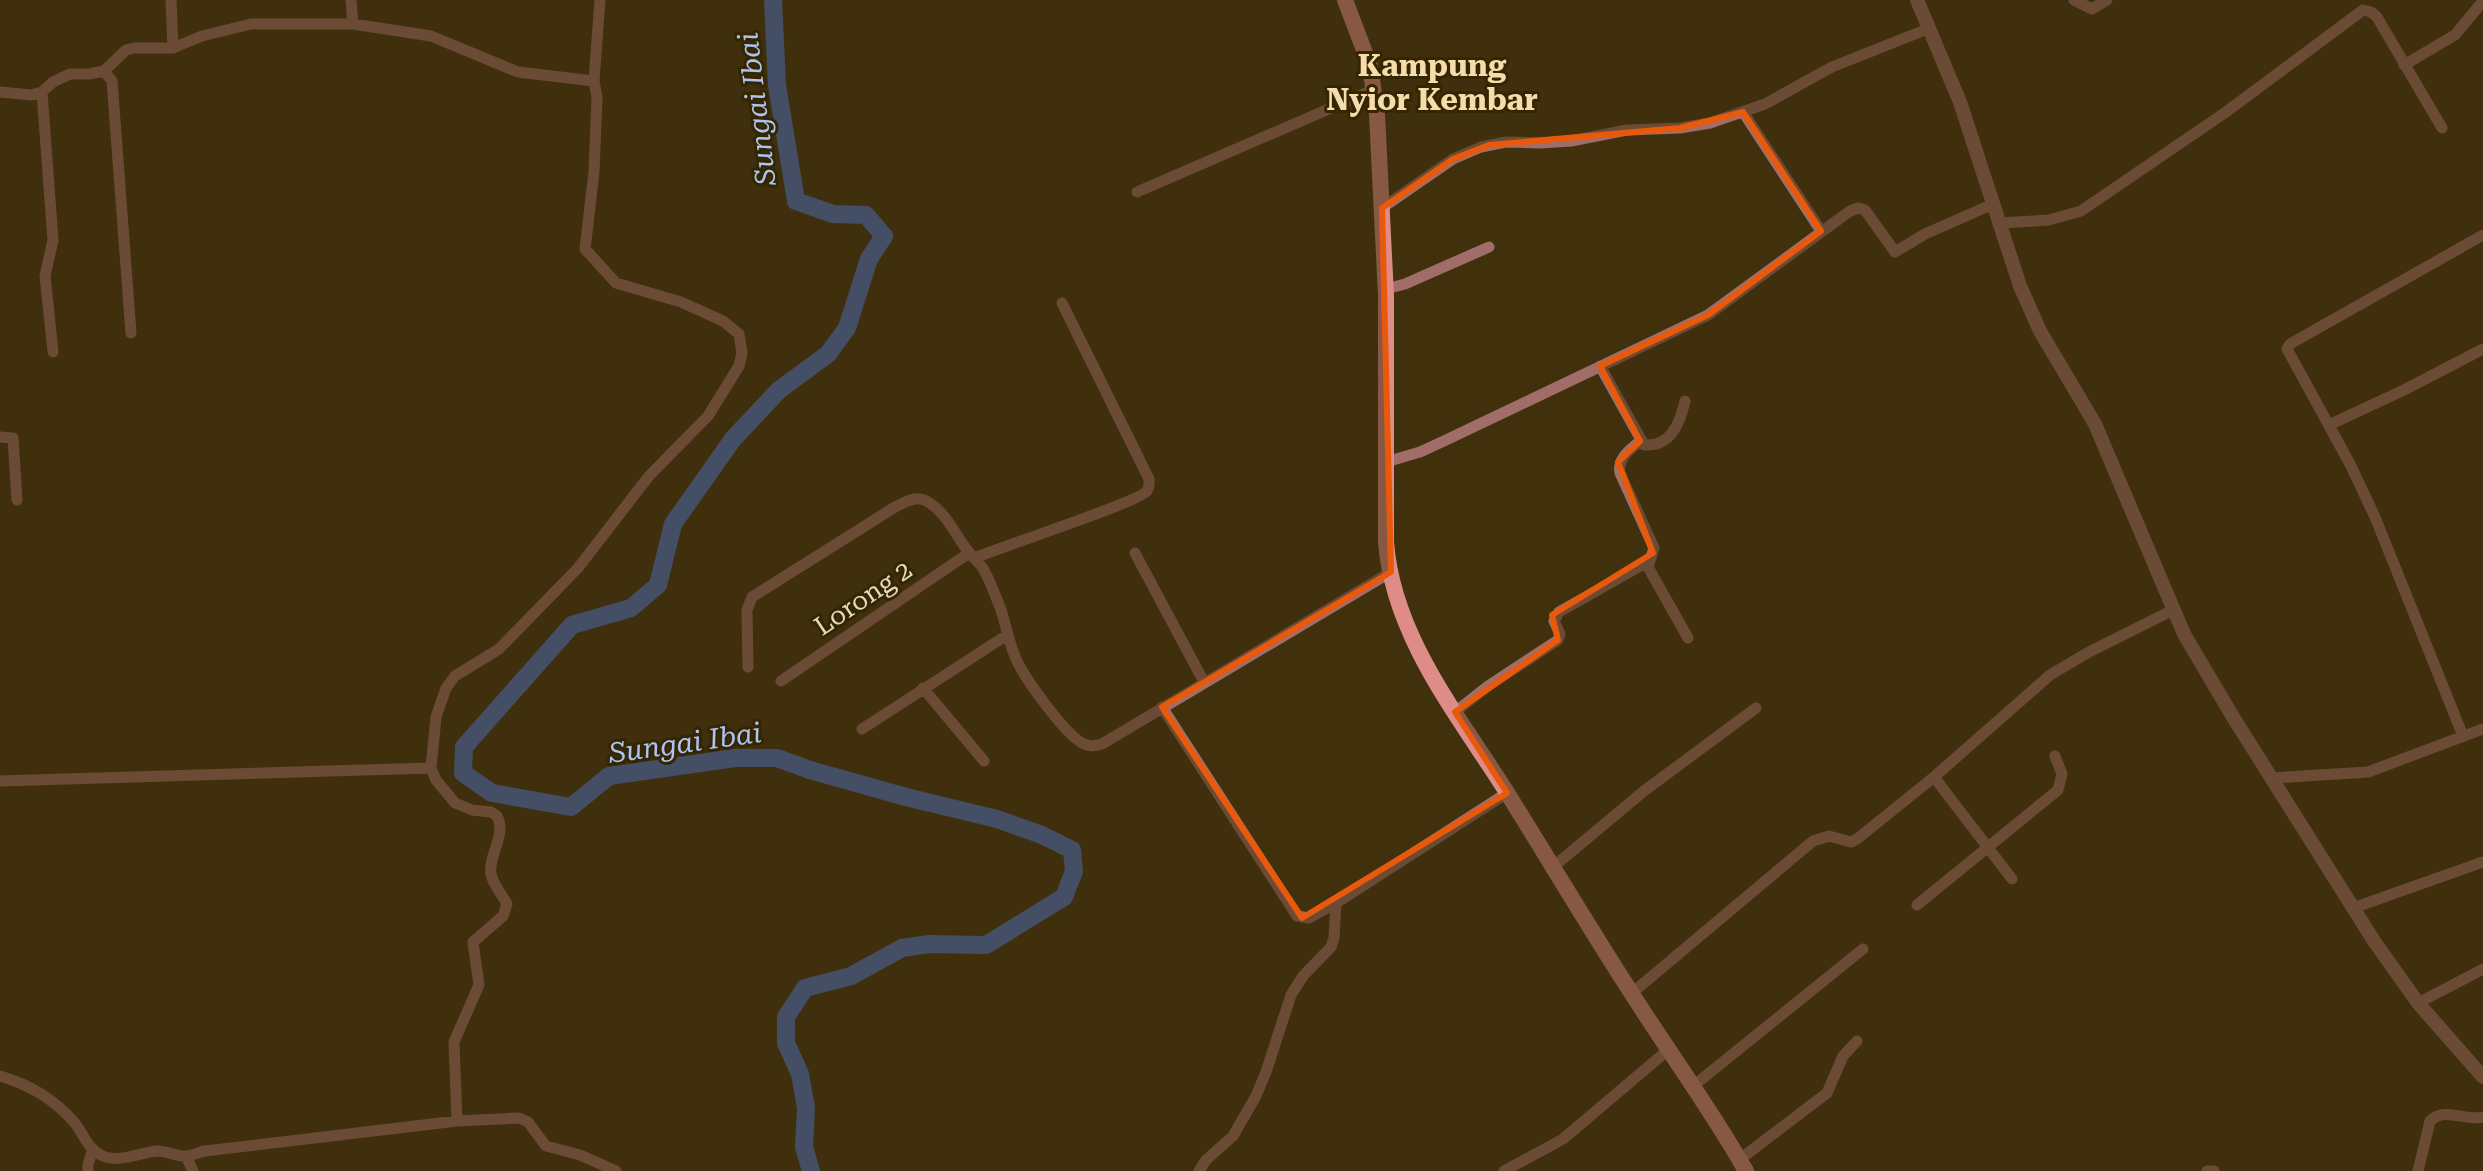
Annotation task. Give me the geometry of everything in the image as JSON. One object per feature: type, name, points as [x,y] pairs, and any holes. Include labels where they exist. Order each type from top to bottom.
[{"type":"main road","points":[[1345,0],[1366,53],[1375,89],[1386,289],[1386,542],[1391,572],[1411,635],[1455,712],[1742,1165]]},
{"type":"street","points":[[171,0],[173,48]]},
{"type":"street","points":[[351,0],[353,24]]},
{"type":"street","points":[[457,1121],[454,1042],[479,985],[473,942],[503,916],[507,904],[491,872],[500,822],[491,812],[472,810],[455,803],[441,789],[431,768],[439,702],[455,676],[499,649],[578,568],[649,476],[708,416],[739,366],[743,348],[739,334],[723,321],[681,302],[612,280],[587,253],[585,245],[594,172],[597,97],[594,81],[600,0]]},
{"type":"street","points":[[1917,0],[1964,113],[2008,254],[2029,309],[2095,424],[2173,610],[2197,657],[2353,908],[2418,1003],[2483,1077]]},
{"type":"street","points":[[2074,0],[2092,9],[2107,0]]},
{"type":"street","points":[[2404,65],[2455,35],[2483,1]]},
{"type":"street","points":[[1999,223],[2049,220],[2081,211],[2226,112],[2363,10],[2377,17],[2442,128]]},
{"type":"street","points":[[0,92],[31,95],[42,92],[53,82],[70,74],[104,71],[126,50],[173,48],[202,36],[251,24],[353,24],[431,36],[518,72],[594,81]]},
{"type":"street","points":[[1382,208],[1453,159],[1489,145],[1571,141],[1627,130],[1680,128],[1710,123],[1794,90],[1832,67],[1930,28]]},
{"type":"street","points":[[104,71],[112,81],[131,333]]},
{"type":"street","points":[[1137,192],[1375,89]]},
{"type":"street","points":[[42,92],[53,240],[45,276],[53,352]]},
{"type":"street","points":[[1743,112],[1821,231]]},
{"type":"street","points":[[1386,462],[1431,447],[1715,311],[1850,211],[1862,209],[1870,216],[1895,252],[1925,234],[1993,204]]},
{"type":"street","points":[[2463,736],[2375,517],[2287,349],[2290,344],[2483,235]]},
{"type":"street","points":[[1386,289],[1405,284],[1489,247]]},
{"type":"street","name":"Lorong 2","points":[[781,681],[972,555],[1121,504],[1149,488],[1149,479],[1062,303]]},
{"type":"street","points":[[2329,425],[2483,349]]},
{"type":"street","points":[[1600,366],[1644,445],[1651,446],[1669,437],[1681,420],[1685,401]]},
{"type":"street","points":[[0,437],[13,438],[17,500]]},
{"type":"street","points":[[1640,441],[1620,459],[1618,465],[1654,548],[1648,567],[1688,638]]},
{"type":"street","points":[[748,667],[747,610],[752,597],[908,500],[925,500],[935,508],[983,568],[1018,663],[1066,729],[1081,743],[1091,747],[1102,744],[1391,572]]},
{"type":"street","points":[[1135,553],[1204,682]]},
{"type":"street","points":[[1455,712],[1488,686],[1558,640],[1560,634],[1554,621],[1559,612],[1649,561]]},
{"type":"street","points":[[1632,993],[1813,841],[1829,836],[1851,842],[1934,777],[2050,675],[2173,610]]},
{"type":"street","points":[[862,729],[1007,635]]},
{"type":"street","points":[[923,688],[984,761]]},
{"type":"street","points":[[1162,707],[1297,916],[1309,918],[1336,903],[1507,793]]},
{"type":"street","points":[[1553,867],[1644,791],[1756,708]]},
{"type":"street","points":[[2272,778],[2368,772],[2483,729]]},
{"type":"street","points":[[1917,905],[2058,790],[2062,774],[2055,756]]},
{"type":"street","points":[[0,781],[431,768]]},
{"type":"street","points":[[1934,777],[2012,879]]},
{"type":"street","points":[[2353,908],[2483,862]]},
{"type":"street","points":[[1199,1171],[1206,1160],[1233,1136],[1256,1096],[1291,995],[1303,976],[1331,947],[1336,903]]},
{"type":"street","points":[[1692,1087],[1863,949]]},
{"type":"street","points":[[2418,1003],[2483,969]]},
{"type":"street","points":[[1742,1165],[1827,1093],[1843,1056],[1857,1041]]},
{"type":"street","points":[[1504,1171],[1563,1139],[1668,1050]]},
{"type":"street","points":[[0,1076],[46,1097],[74,1122],[93,1149],[109,1158],[154,1151],[186,1156],[205,1151],[457,1121],[524,1119],[546,1146],[580,1155],[616,1171]]},
{"type":"street","points":[[2418,1171],[2430,1121],[2434,1117],[2441,1113],[2468,1118],[2483,1117]]},
{"type":"street","points":[[88,1171],[93,1149]]},
{"type":"street","points":[[186,1156],[193,1171]]},
{"type":"street","points":[[2207,1171],[2214,1171]]},
{"type":"highlighted area","points":[[1743,112],[1821,231],[1708,315],[1600,366],[1640,441],[1618,462],[1653,553],[1552,615],[1558,640],[1455,712],[1507,793],[1302,918],[1162,707],[1391,572],[1382,208],[1453,159],[1489,145],[1680,128]]},
{"type":"waterway","name":"Sungai Ibai","points":[[773,0],[777,85],[796,201],[833,214],[866,215],[884,236],[869,259],[847,328],[828,354],[779,390],[733,439],[673,524],[658,585],[631,608],[572,625],[464,747],[463,773],[492,793],[571,807],[609,776],[735,758],[777,758],[906,797],[997,819],[1042,835],[1072,850],[1074,871],[1064,897],[986,945],[929,944],[902,948],[851,976],[805,988],[786,1017],[786,1043],[800,1074],[806,1108],[804,1147],[811,1171]]},
{"type":"district","name":"Kampung Nyior Kembar","points":[[1432,82]]}]
